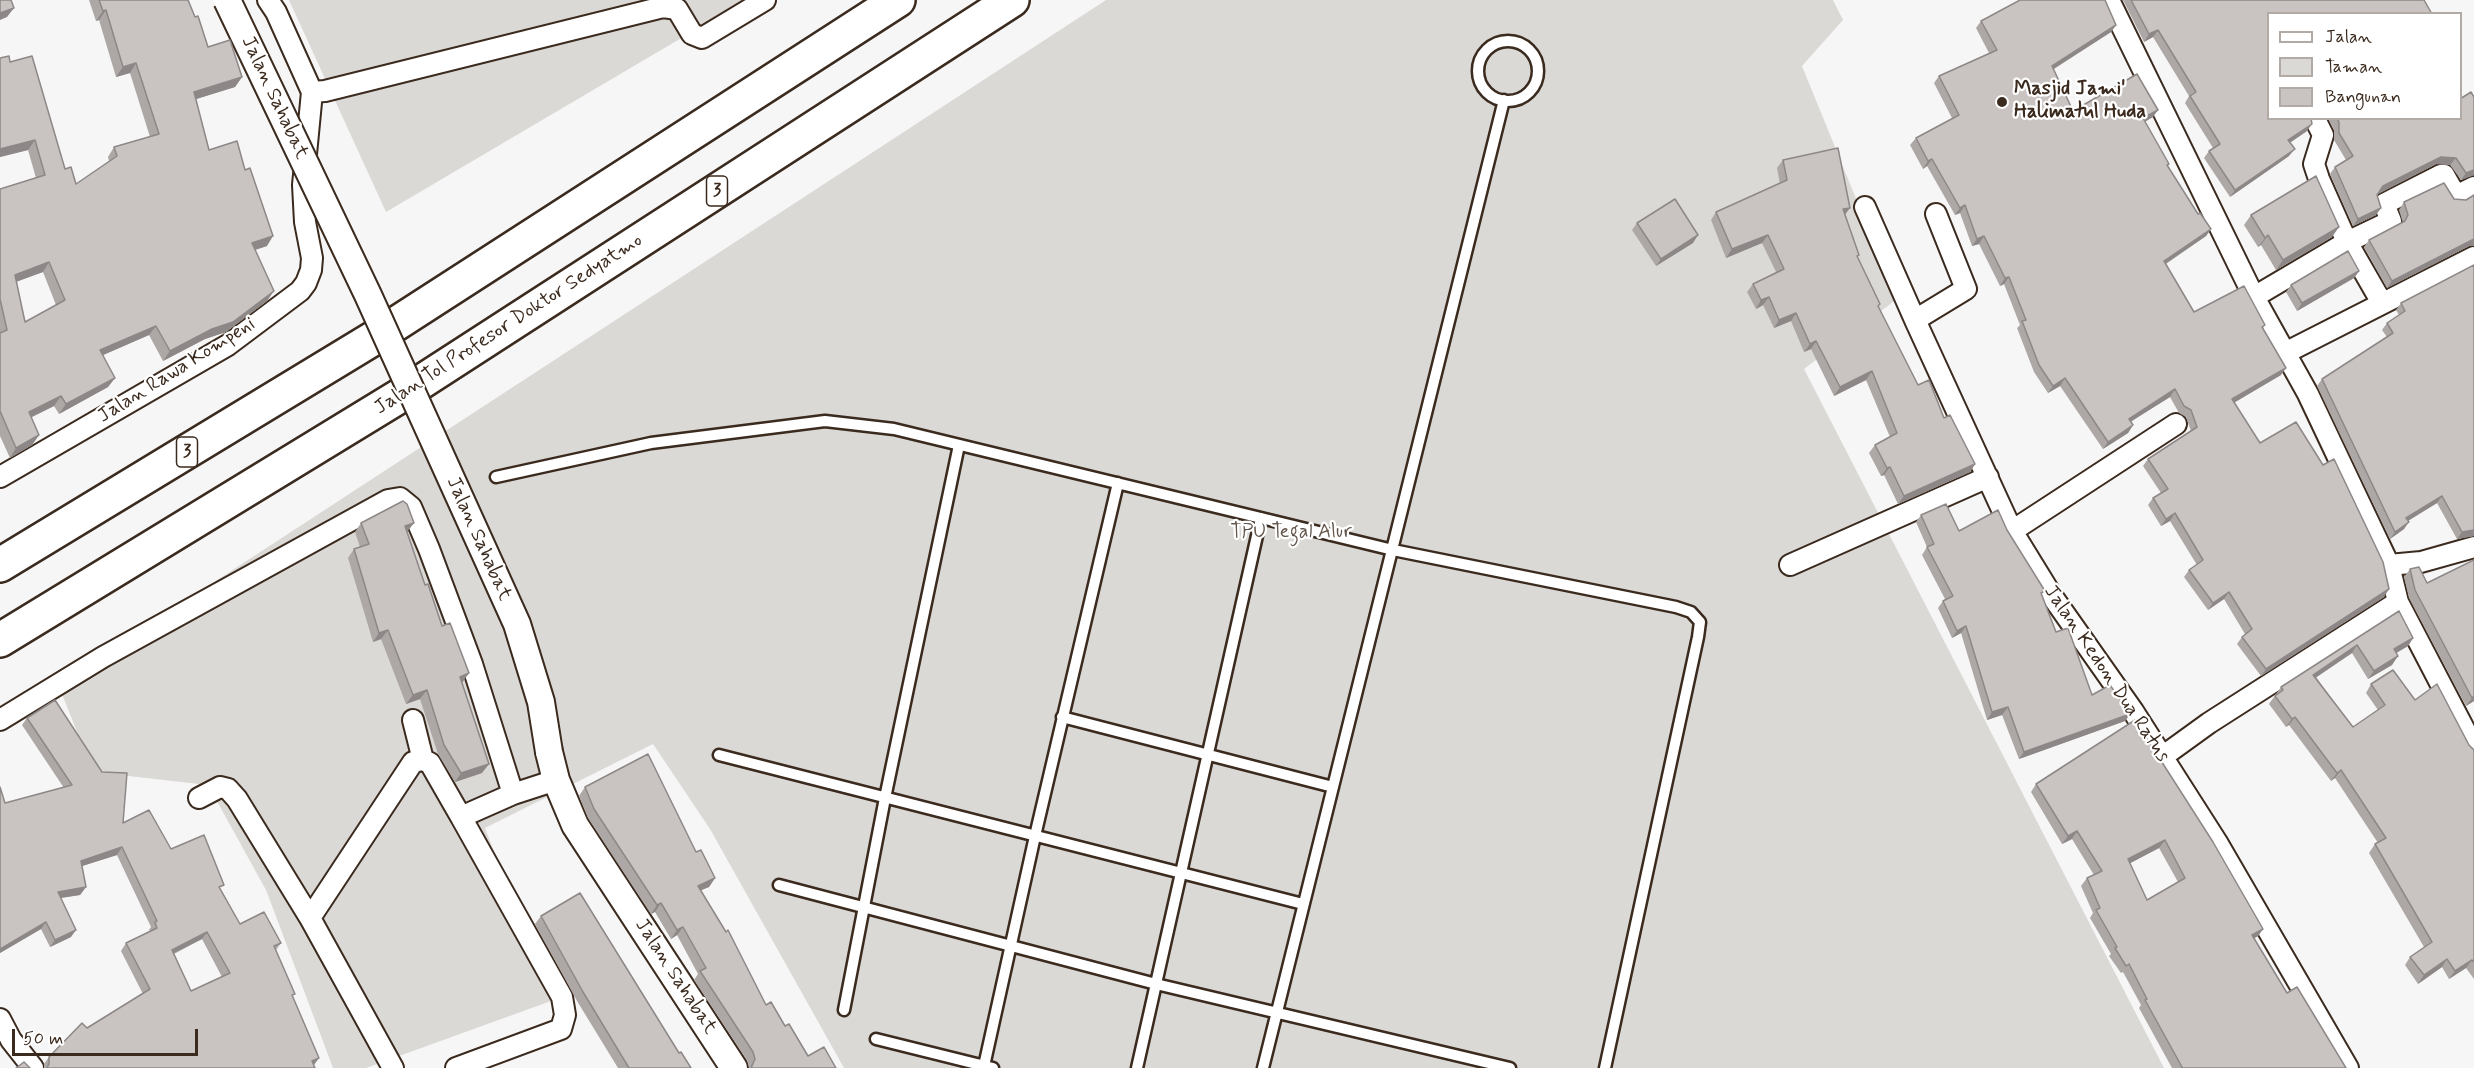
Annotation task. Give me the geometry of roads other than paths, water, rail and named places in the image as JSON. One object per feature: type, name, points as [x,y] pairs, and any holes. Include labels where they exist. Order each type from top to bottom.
[{"type":"highway","name":"3","points":[[0,566],[374,338],[898,0]]},
{"type":"highway","name":"Jalan Tol Profesor Doktor Sedyatmo","points":[[0,640],[398,397],[1012,0]]},
{"type":"street","name":"Jalan Sahabat","points":[[227,0],[368,295],[517,624],[541,702],[556,780],[575,825],[734,1068]]},
{"type":"street","points":[[268,0],[276,12],[312,92],[325,91],[663,7],[677,9],[692,34],[702,38],[765,0]]},
{"type":"street","points":[[2109,0],[2254,297],[2308,394],[2389,565],[2398,602],[2474,748]]},
{"type":"street","name":"Jalan Rawa Kompeni","points":[[0,477],[228,345],[300,291],[311,270],[312,258],[305,222],[303,185],[312,92]]},
{"type":"street","points":[[2316,120],[2323,135],[2314,164],[2347,242],[2382,303]]},
{"type":"street","points":[[2254,297],[2347,242],[2391,221],[2384,204],[2441,175],[2444,175],[2456,196],[2472,194]]},
{"type":"street","name":"Jalan Kedon Dua Ratus","points":[[1865,207],[2012,531],[2052,596],[2133,711],[2218,844],[2348,1068]]},
{"type":"street","points":[[1915,320],[1966,289],[1936,214]]},
{"type":"street","points":[[2285,353],[2474,257]]},
{"type":"street","points":[[2012,531],[2066,498],[2176,424]]},
{"type":"street","points":[[1790,565],[1988,477]]},
{"type":"street","points":[[0,720],[113,652],[388,500],[400,498],[411,507],[429,549],[472,664],[513,794]]},
{"type":"street","points":[[2389,565],[2421,562],[2474,547]]},
{"type":"street","points":[[2162,757],[2209,723],[2398,602]]},
{"type":"street","points":[[413,720],[423,760]]},
{"type":"street","points":[[310,918],[409,766],[423,760],[430,763],[562,997],[566,1015],[561,1029],[456,1068]]},
{"type":"street","points":[[461,817],[513,794],[556,780]]},
{"type":"street","points":[[199,798],[220,787],[228,789],[237,798],[310,918],[393,1068]]},
{"type":"street","points":[[0,1019],[10,1040],[33,1068]]},
{"type":"lane","points":[[1501,41],[1512,41],[1522,44],[1536,59],[1536,80],[1524,96],[1514,100],[1504,100],[1493,97],[1485,90],[1477,72],[1479,61],[1492,45],[1501,41]]},
{"type":"lane","points":[[1263,1068],[1504,100]]},
{"type":"lane","points":[[496,477],[651,443],[825,421],[894,429],[1393,550],[1676,607],[1691,612],[1700,622],[1605,1068]]},
{"type":"lane","points":[[844,1010],[885,798],[959,444]]},
{"type":"lane","points":[[876,1039],[988,1067],[1009,947],[1118,483]]},
{"type":"lane","points":[[1137,1068],[1261,518]]},
{"type":"lane","points":[[1062,717],[1333,787]]},
{"type":"lane","points":[[719,755],[1303,904]]},
{"type":"lane","points":[[779,885],[1156,984],[1510,1068]]},
{"type":"place","name":"Masjid Jami' Halimatul Huda","points":[[2002,102]]},
{"type":"park label","name":"TPU Tegal Alur","points":[[1291,533]]}]
